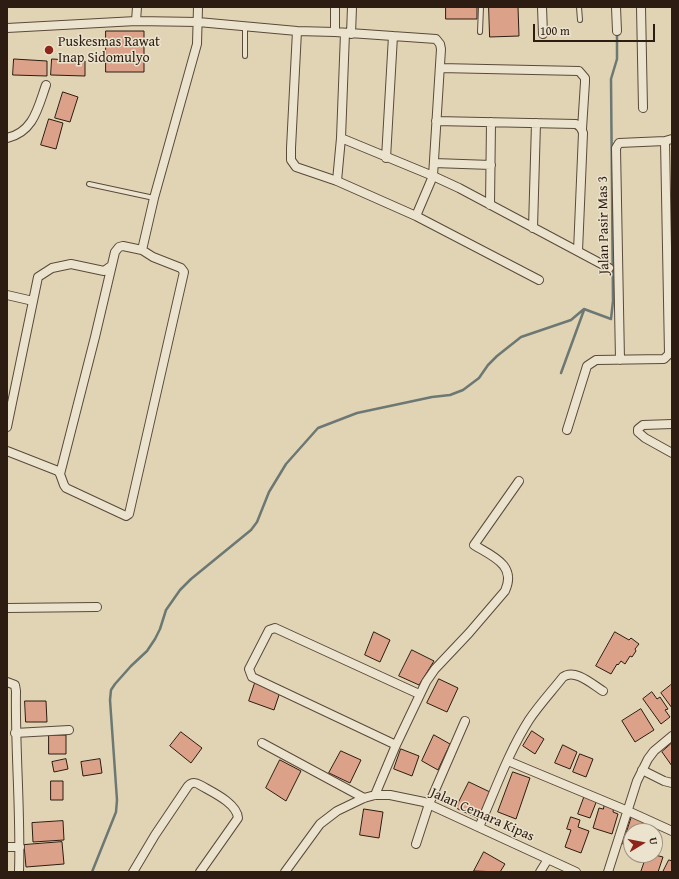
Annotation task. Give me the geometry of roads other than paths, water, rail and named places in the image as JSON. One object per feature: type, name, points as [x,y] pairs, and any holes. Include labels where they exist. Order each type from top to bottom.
[{"type":"street","points":[[136,21],[137,7]]},
{"type":"street","points":[[142,250],[154,198],[197,44],[198,7]]},
{"type":"street","points":[[335,7],[335,32]]},
{"type":"street","points":[[337,181],[348,34],[352,7]]},
{"type":"street","points":[[542,7],[543,34]]},
{"type":"street","points":[[616,7],[616,31]]},
{"type":"street","points":[[641,7],[643,108]]},
{"type":"street","points":[[7,28],[136,21],[198,22],[296,32],[335,32],[436,39],[440,44],[440,68],[433,176],[416,216]]},
{"type":"street","points":[[296,32],[291,148],[291,160],[296,168],[337,181],[416,216],[539,280]]},
{"type":"street","points":[[386,158],[393,36]]},
{"type":"street","points":[[440,68],[580,71],[585,78],[585,82],[578,251]]},
{"type":"street","points":[[7,138],[28,128],[34,117],[46,85]]},
{"type":"street","points":[[436,121],[576,124],[582,129]]},
{"type":"street","points":[[490,205],[491,122]]},
{"type":"street","points":[[533,228],[536,123]]},
{"type":"street","points":[[341,138],[386,158],[433,176],[609,268]]},
{"type":"street","points":[[567,430],[587,366],[596,360],[664,359],[670,352],[668,140]]},
{"type":"street","name":"Jalan Pasir Mas 3","points":[[620,360],[616,148],[619,143],[668,140]]},
{"type":"street","points":[[434,163],[491,165]]},
{"type":"street","points":[[7,451],[58,471],[66,488],[126,516],[129,514],[184,272],[181,268],[153,257],[142,250],[119,247],[115,252],[60,474]]},
{"type":"street","points":[[7,428],[38,277],[52,268],[72,264],[104,271],[111,266]]},
{"type":"street","points":[[7,295],[33,301]]},
{"type":"street","points":[[672,424],[643,426],[638,429],[638,432],[645,438],[672,453]]},
{"type":"street","points":[[374,795],[419,694],[435,669],[505,591],[509,576],[505,567],[498,560],[474,545],[519,482]]},
{"type":"street","points":[[7,608],[97,607]]},
{"type":"street","points":[[396,745],[252,677],[249,669],[269,630],[275,628],[419,694]]},
{"type":"street","points":[[479,827],[524,729],[535,712],[567,674],[576,674],[604,691]]},
{"type":"street","points":[[7,682],[15,684],[20,872]]},
{"type":"street","points":[[416,844],[429,804],[465,721]]},
{"type":"street","points":[[16,733],[68,730]]},
{"type":"street","points":[[608,872],[637,781],[642,770],[654,751],[672,736]]},
{"type":"street","points":[[262,744],[364,798]]},
{"type":"street","points":[[508,761],[628,810],[672,831]]},
{"type":"street","points":[[642,770],[664,781],[672,783]]},
{"type":"street","points":[[133,872],[155,835],[191,783],[194,782],[200,784],[232,805],[238,813],[238,818],[235,824],[200,872]]},
{"type":"street","name":"Jalan Cemara Kipas","points":[[285,872],[320,824],[337,811],[364,798],[374,795],[390,795],[424,802],[576,872]]},
{"type":"street","points":[[7,847],[20,847]]},
{"type":"street","points":[[540,872],[548,859]]},
{"type":"lane","points":[[480,32],[481,7]]},
{"type":"lane","points":[[579,7],[580,20]]},
{"type":"lane","points":[[245,26],[245,56]]},
{"type":"lane","points":[[88,184],[154,198]]},
{"type":"waterway","points":[[92,872],[116,812],[117,800],[110,700],[111,690],[131,666],[147,651],[160,629],[166,610],[180,590],[191,579],[251,530],[257,522],[269,492],[286,464],[318,428],[357,413],[432,397],[450,395],[463,390],[479,378],[488,365],[497,356],[521,337],[571,320],[584,309],[611,319],[613,301],[611,79],[617,59],[617,31]]},
{"type":"waterway","points":[[561,373],[584,310]]},
{"type":"place","name":"Puskesmas Rawat Inap Sidomulyo","points":[[49,50]]}]
